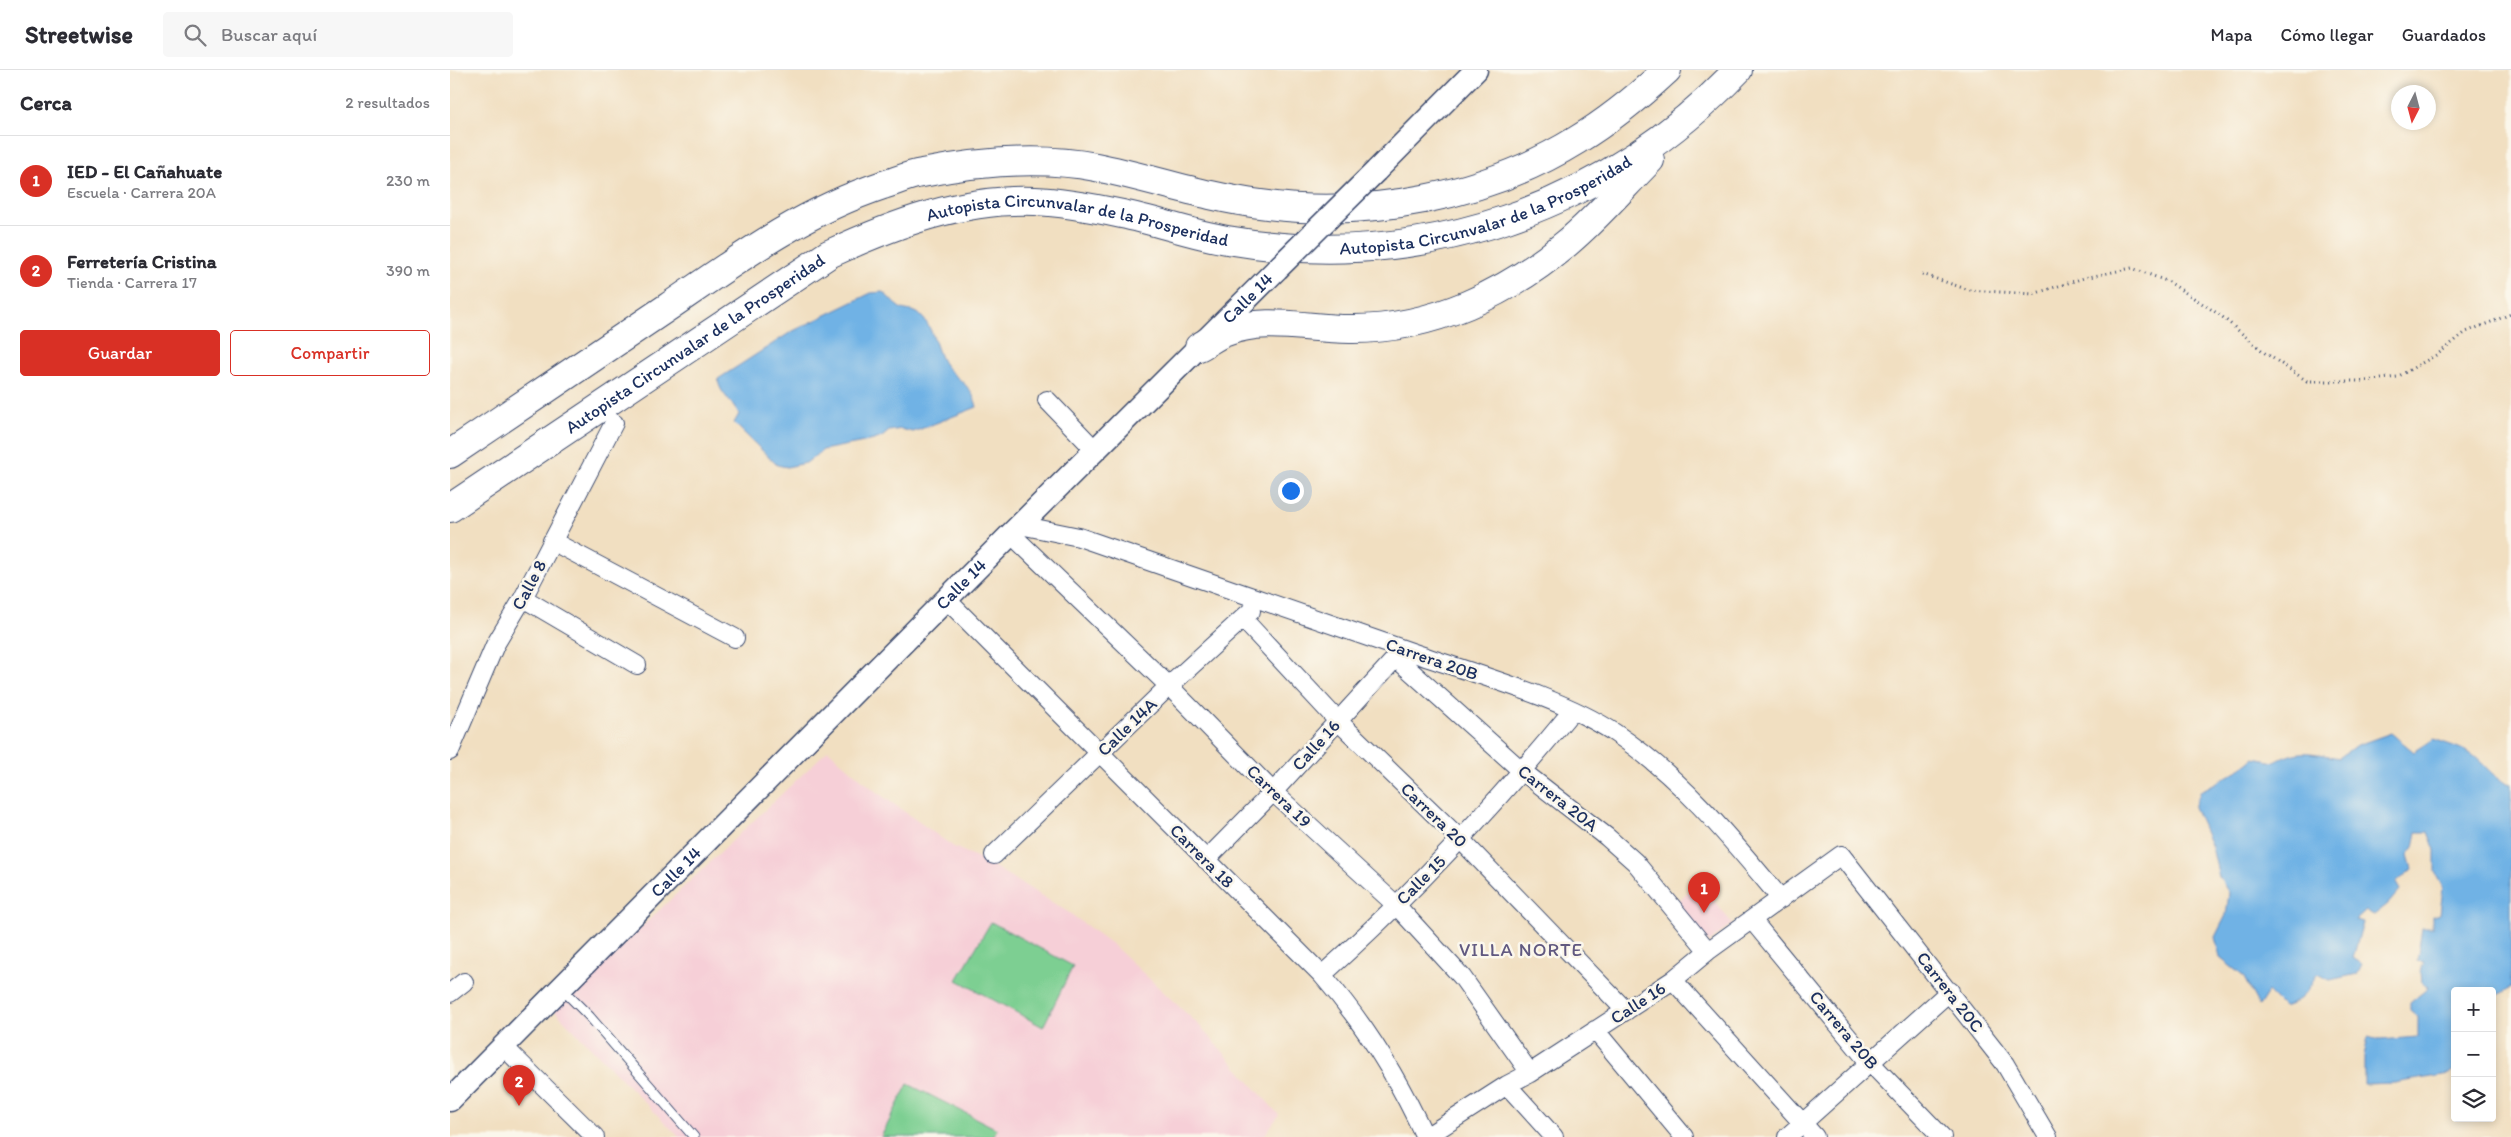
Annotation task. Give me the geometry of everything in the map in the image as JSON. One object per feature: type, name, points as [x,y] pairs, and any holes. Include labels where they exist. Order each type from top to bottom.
[{"type":"highway","name":"Autopista Circunvalar de la Prosperidad","points":[[450,454],[775,234],[844,198],[917,173],[977,164],[1041,161],[1093,167],[1260,204],[1325,209],[1390,205],[1455,192],[1516,171],[1575,142],[1629,105],[1667,70]]},
{"type":"highway","name":"Autopista Circunvalar de la Prosperidad","points":[[450,508],[829,254],[895,225],[928,214],[981,204],[1035,201],[1125,214],[1225,240],[1287,248],[1349,249],[1411,244],[1480,228],[1531,211],[1588,186],[1648,148],[1690,116],[1736,72]]},
{"type":"highway","points":[[1199,347],[1224,332],[1256,325],[1354,329],[1390,326],[1432,317],[1476,302],[1527,274],[1568,242],[1736,72]]},
{"type":"street","name":"Calle 14","points":[[450,1100],[1015,529],[1476,70]]},
{"type":"street","points":[[1047,400],[1095,450]]},
{"type":"street","name":"Calle 8","points":[[450,750],[495,645],[522,598],[614,423]]},
{"type":"street","name":"Carrera 20B","points":[[1015,529],[1079,537],[1262,600],[1400,654],[1510,686],[1572,711],[1614,733],[1666,773],[1711,817],[1781,899]]},
{"type":"street","name":"Carrera 19","points":[[1015,529],[1273,792],[1396,906],[1462,977],[1530,1073]]},
{"type":"street","points":[[552,541],[735,638]]},
{"type":"street","points":[[522,598],[637,665]]},
{"type":"street","name":"Carrera 18","points":[[946,599],[1322,975],[1350,1007],[1378,1048],[1406,1096],[1426,1137]]},
{"type":"street","name":"Calle 14A","points":[[994,854],[1169,686],[1262,600]]},
{"type":"street","name":"Carrera 20","points":[[1243,619],[1338,721],[1461,840],[1626,1011]]},
{"type":"street","name":"Calle 16","points":[[1206,860],[1273,792],[1400,654]]},
{"type":"street","name":"Carrera 20A","points":[[1400,654],[1522,771],[1607,837],[1635,862],[1708,951]]},
{"type":"street","name":"Calle 15","points":[[1322,975],[1396,906],[1461,840],[1572,711]]},
{"type":"street","name":"Calle 16","points":[[1426,1137],[1507,1085],[1530,1073],[1673,980],[1708,951],[1841,855]]},
{"type":"street","name":"Carrera 20C","points":[[1841,855],[1950,991],[2005,1064],[2048,1137]]},
{"type":"street","name":"Carrera 20B","points":[[1752,920],[1870,1062],[1942,1137]]},
{"type":"street","points":[[1673,980],[1815,1137]]},
{"type":"street","points":[[450,993],[464,982]]},
{"type":"street","points":[[1787,1137],[1950,991]]},
{"type":"street","points":[[1595,1030],[1684,1137]]},
{"type":"street","points":[[503,1046],[595,1137]]},
{"type":"street","points":[[1507,1085],[1554,1137]]},
{"type":"lane","points":[[560,988],[590,1018],[694,1137]]},
{"type":"path","points":[[1922,274],[1969,290],[2032,294],[2084,278],[2132,268],[2169,282],[2220,315],[2265,353],[2307,381],[2365,381],[2397,377],[2438,354],[2466,332],[2511,314]]},
{"type":"shaded area","points":[[828,750],[874,790],[954,847],[983,860],[1068,912],[1113,945],[1201,1027],[1279,1115],[1263,1137],[679,1137],[554,1010]]},
{"type":"shaded area","points":[[1699,882],[1732,923],[1709,943],[1676,903]]},
{"type":"green space","points":[[991,922],[1073,966],[1043,1027],[957,980]]},
{"type":"green space","points":[[908,1084],[997,1129],[993,1137],[881,1137]]},
{"type":"water","points":[[883,292],[900,308],[917,313],[923,318],[930,329],[945,365],[970,391],[977,407],[913,432],[901,429],[889,431],[882,437],[874,440],[823,450],[806,463],[787,467],[777,465],[734,423],[739,414],[721,389],[718,379],[791,332],[871,293]]},
{"type":"water","points":[[2391,733],[2414,752],[2434,739],[2471,754],[2495,776],[2511,784],[2511,987],[2496,996],[2496,987],[2451,987],[2451,1073],[2449,1074],[2395,1083],[2364,1084],[2364,1056],[2368,1037],[2379,1040],[2418,1037],[2418,1017],[2410,1010],[2410,1003],[2428,988],[2422,983],[2421,972],[2424,962],[2417,961],[2422,928],[2432,928],[2432,916],[2440,914],[2443,887],[2435,872],[2435,850],[2428,832],[2417,832],[2414,847],[2408,855],[2412,869],[2396,883],[2400,890],[2388,904],[2374,915],[2366,911],[2356,920],[2363,922],[2353,958],[2362,964],[2357,974],[2330,980],[2317,974],[2308,990],[2300,999],[2290,1005],[2283,1007],[2268,992],[2259,1006],[2243,976],[2220,958],[2215,937],[2226,915],[2229,893],[2219,877],[2212,847],[2194,807],[2201,791],[2242,768],[2254,758],[2275,762],[2291,755],[2306,753],[2339,758],[2355,746]]},
{"type":"place","name":"IED - El Cañahuate","points":[[1704,913]]},
{"type":"place","name":"Ferretería Cristina","points":[[519,1106]]},
{"type":"district","name":"VILLA NORTE","points":[[1521,949]]}]
